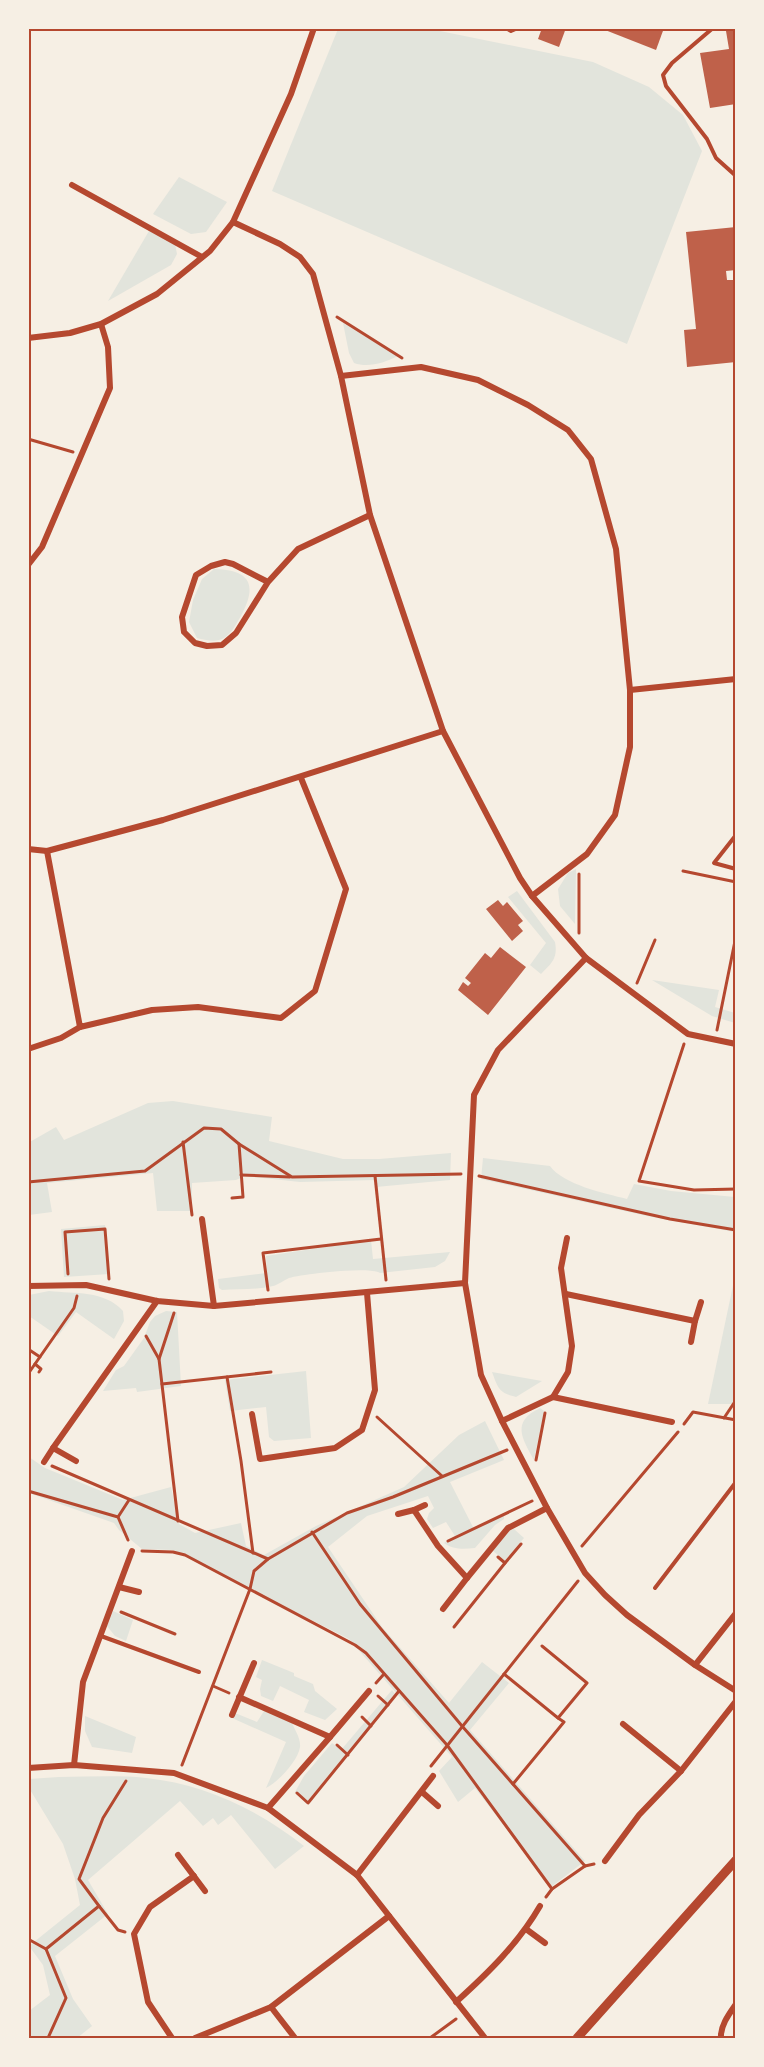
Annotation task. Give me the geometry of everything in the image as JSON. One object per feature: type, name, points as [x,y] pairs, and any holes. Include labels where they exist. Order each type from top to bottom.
[{"type":"street","points":[[28,338],[70,333],[101,324],[157,294],[210,251],[233,222],[291,93],[314,28]]},
{"type":"street","points":[[72,185],[202,257]]},
{"type":"street","points":[[233,222],[280,244],[300,257],[313,274],[341,376],[370,515],[443,731],[520,878],[532,896],[586,958],[688,1034],[735,1044]]},
{"type":"street","points":[[28,565],[42,547],[110,388],[108,347],[101,324]]},
{"type":"street","points":[[341,376],[417,368],[478,380],[528,405],[568,430],[591,459],[616,549],[630,690],[630,747],[615,815],[587,854],[532,896]]},
{"type":"street","points":[[267,582],[225,562],[211,566],[196,575],[182,616],[184,632],[195,643],[207,646],[222,645],[236,633],[267,582],[298,549],[370,515]]},
{"type":"street","points":[[630,690],[735,679]]},
{"type":"street","points":[[28,849],[47,851],[163,820],[443,731]]},
{"type":"street","points":[[28,1049],[61,1038],[80,1027],[152,1010],[198,1007],[281,1018],[315,991],[346,889],[301,778]]},
{"type":"street","points":[[47,851],[80,1027]]},
{"type":"street","points":[[586,958],[498,1050],[474,1095],[465,1283],[481,1375],[541,1497],[585,1572],[627,1616],[735,1691]]},
{"type":"street","points":[[202,1219],[214,1306]]},
{"type":"street","points":[[502,1421],[551,1399],[568,1372],[572,1346],[561,1268],[567,1238]]},
{"type":"street","points":[[28,1286],[79,1285],[157,1301],[214,1306],[465,1283]]},
{"type":"street","points":[[252,1414],[260,1459],[335,1448],[362,1430],[375,1390],[367,1293]]},
{"type":"street","points":[[566,1294],[695,1322]]},
{"type":"street","points":[[44,1462],[157,1301]]},
{"type":"street","points":[[691,1342],[701,1302]]},
{"type":"street","points":[[551,1399],[672,1422]]},
{"type":"street","points":[[53,1448],[76,1461]]},
{"type":"street","points":[[398,1514],[425,1505]]},
{"type":"street","points":[[442,1609],[508,1528],[547,1508]]},
{"type":"street","points":[[414,1510],[438,1546],[467,1578]]},
{"type":"street","points":[[74,1765],[83,1682],[132,1551]]},
{"type":"street","points":[[119,1587],[139,1592]]},
{"type":"street","points":[[695,1665],[735,1613]]},
{"type":"street","points":[[232,1716],[254,1663]]},
{"type":"street","points":[[268,1808],[369,1691]]},
{"type":"street","points":[[239,1697],[330,1737]]},
{"type":"street","points":[[605,1861],[639,1815],[681,1771],[735,1701]]},
{"type":"street","points":[[623,1724],[681,1771]]},
{"type":"street","points":[[28,1768],[74,1765],[178,1775],[268,1808],[357,1875],[485,2038]]},
{"type":"street","points":[[357,1875],[433,1776]]},
{"type":"street","points":[[422,1792],[438,1806]]},
{"type":"street","points":[[178,1855],[205,1891]]},
{"type":"street","points":[[577,2038],[735,1860]]},
{"type":"street","points":[[172,2038],[148,2002],[134,1934],[150,1907],[194,1876]]},
{"type":"street","points":[[456,2002],[492,1969],[526,1929],[540,1906]]},
{"type":"street","points":[[195,2038],[271,2007],[389,1916]]},
{"type":"street","points":[[526,1929],[545,1943]]},
{"type":"street","points":[[722,2038],[721,2032],[726,2018],[735,2004]]},
{"type":"street","points":[[271,2007],[295,2038]]},
{"type":"lane","points":[[506,28],[511,31],[518,28]]},
{"type":"lane","points":[[713,28],[672,63],[663,75],[666,86],[707,139],[716,158],[735,176]]},
{"type":"lane","points":[[735,836],[714,863],[735,869]]},
{"type":"lane","points":[[655,1588],[735,1482]]},
{"type":"lane","points":[[101,1636],[199,1672]]},
{"type":"path","points":[[322,308],[417,368]]},
{"type":"path","points":[[28,439],[81,455]]},
{"type":"path","points":[[579,860],[579,950]]},
{"type":"path","points":[[683,871],[735,882]]},
{"type":"path","points":[[714,1040],[735,936]]},
{"type":"path","points":[[632,993],[655,940]]},
{"type":"path","points":[[688,1034],[639,1181],[694,1190],[735,1189]]},
{"type":"path","points":[[28,1182],[145,1171],[204,1128],[221,1129],[238,1144],[291,1177]]},
{"type":"path","points":[[183,1142],[193,1220],[202,1219]]},
{"type":"path","points":[[232,1198],[243,1197],[238,1144]]},
{"type":"path","points":[[241,1175],[291,1177],[471,1174],[670,1220],[735,1230]]},
{"type":"path","points":[[375,1176],[387,1291]]},
{"type":"path","points":[[69,1285],[66,1232],[105,1229],[110,1290]]},
{"type":"path","points":[[269,1301],[263,1253],[381,1239]]},
{"type":"path","points":[[28,1374],[74,1308],[79,1285]]},
{"type":"path","points":[[159,1359],[177,1302]]},
{"type":"path","points":[[140,1325],[159,1359],[178,1521]]},
{"type":"path","points":[[28,1349],[40,1357]]},
{"type":"path","points":[[35,1364],[40,1369],[39,1372]]},
{"type":"path","points":[[162,1384],[272,1372]]},
{"type":"path","points":[[227,1377],[253,1553]]},
{"type":"path","points":[[532,1478],[551,1399]]},
{"type":"path","points":[[724,1418],[735,1400]]},
{"type":"path","points":[[369,1410],[442,1476]]},
{"type":"path","points":[[574,1556],[693,1412],[735,1420]]},
{"type":"path","points":[[178,1775],[250,1589],[254,1570],[312,1532],[347,1513],[516,1447]]},
{"type":"path","points":[[44,1462],[268,1559]]},
{"type":"path","points":[[29,1493],[118,1517]]},
{"type":"path","points":[[438,1546],[541,1497]]},
{"type":"path","points":[[118,1517],[129,1500]]},
{"type":"path","points":[[118,1517],[132,1551],[173,1552],[184,1555],[355,1645],[366,1653],[447,1745],[552,1888]]},
{"type":"path","points":[[312,1532],[360,1604],[462,1726],[585,1866]]},
{"type":"path","points":[[454,1627],[521,1544]]},
{"type":"path","points":[[489,1550],[505,1563]]},
{"type":"path","points":[[433,1776],[427,1772],[447,1745],[585,1572]]},
{"type":"path","points":[[111,1608],[175,1634]]},
{"type":"path","points":[[542,1646],[587,1683],[558,1718]]},
{"type":"path","points":[[504,1674],[564,1722],[513,1784]]},
{"type":"path","points":[[213,1686],[239,1697]]},
{"type":"path","points":[[288,1785],[308,1803],[399,1691]]},
{"type":"path","points":[[133,1770],[103,1818],[79,1879],[118,1930],[134,1934]]},
{"type":"path","points":[[540,1906],[552,1888],[585,1866],[605,1861]]},
{"type":"path","points":[[46,1949],[99,1906]]},
{"type":"path","points":[[28,1939],[46,1949],[66,1998],[48,2038]]},
{"type":"path","points":[[430,2038],[464,2012]]},
{"type":"shaded area","points":[[338,29],[430,29],[593,62],[649,87],[683,115],[702,151],[627,344],[272,191]]},
{"type":"shaded area","points":[[179,177],[227,202],[206,232],[191,234],[153,214]]},
{"type":"shaded area","points":[[149,231],[175,244],[177,254],[171,265],[108,301]]},
{"type":"shaded area","points":[[343,323],[398,356],[376,364],[354,363],[349,353]]},
{"type":"shaded area","points":[[214,569],[236,572],[243,576],[249,587],[249,595],[234,628],[221,640],[214,641],[197,638],[189,622],[193,600],[202,579]]},
{"type":"shaded area","points":[[576,869],[575,924],[560,906],[558,889],[568,873]]},
{"type":"shaded area","points":[[517,891],[555,942],[556,952],[553,960],[541,974],[530,965],[546,943],[508,897]]},
{"type":"shaded area","points":[[652,980],[719,990],[715,1007],[735,1013],[735,1023],[712,1016]]},
{"type":"shaded area","points":[[173,1101],[272,1117],[269,1141],[343,1159],[379,1159],[451,1153],[450,1180],[376,1187],[375,1180],[300,1182],[245,1176],[236,1180],[192,1183],[192,1211],[157,1211],[153,1173],[47,1183],[52,1212],[29,1215],[28,1143],[56,1127],[64,1140],[148,1103]]},
{"type":"shaded area","points":[[483,1158],[550,1166],[556,1173],[574,1183],[627,1199],[634,1184],[671,1191],[735,1197],[735,1232],[647,1216],[481,1179]]},
{"type":"shaded area","points":[[105,1225],[109,1274],[64,1277],[61,1229]]},
{"type":"shaded area","points":[[371,1240],[373,1259],[450,1252],[445,1261],[435,1267],[380,1273],[364,1270],[336,1271],[289,1278],[275,1285],[254,1289],[222,1290],[219,1288],[218,1279],[267,1273],[266,1256]]},
{"type":"shaded area","points":[[735,1276],[735,1404],[708,1404]]},
{"type":"shaded area","points":[[49,1291],[89,1294],[115,1304],[123,1311],[124,1321],[114,1339],[76,1312],[58,1336],[29,1316],[29,1295]]},
{"type":"shaded area","points":[[166,1311],[177,1312],[181,1386],[137,1392],[136,1388],[103,1391],[116,1370],[124,1366],[144,1338],[150,1322],[155,1316]]},
{"type":"shaded area","points":[[306,1371],[311,1438],[274,1441],[269,1437],[266,1407],[230,1411],[225,1380]]},
{"type":"shaded area","points":[[492,1372],[542,1381],[516,1397],[500,1389]]},
{"type":"shaded area","points":[[540,1408],[544,1411],[534,1460],[523,1438],[522,1425],[531,1413]]},
{"type":"shaded area","points":[[485,1421],[504,1460],[450,1482],[474,1529],[504,1515],[504,1519],[495,1525],[475,1548],[455,1548],[444,1543],[455,1536],[446,1522],[433,1528],[427,1519],[434,1508],[428,1496],[367,1516],[328,1547],[382,1627],[449,1703],[482,1662],[509,1683],[470,1730],[585,1861],[551,1887],[475,1788],[458,1802],[439,1771],[452,1757],[349,1639],[173,1550],[142,1549],[114,1523],[29,1493],[29,1457],[45,1468],[123,1500],[171,1487],[179,1524],[195,1533],[241,1523],[246,1546],[264,1555],[316,1526],[404,1487],[459,1435]]},
{"type":"shaded area","points":[[514,1529],[524,1538],[505,1561],[492,1550],[509,1531]]},
{"type":"shaded area","points":[[113,1611],[133,1620],[126,1641],[115,1636],[107,1626]]},
{"type":"shaded area","points":[[262,1660],[294,1673],[294,1676],[313,1684],[315,1691],[337,1709],[325,1720],[304,1712],[309,1700],[280,1686],[273,1701],[261,1696],[262,1680],[256,1677]]},
{"type":"shaded area","points":[[392,1690],[395,1694],[306,1803],[295,1792],[304,1776],[332,1743],[341,1750]]},
{"type":"shaded area","points":[[264,1711],[292,1723],[300,1744],[292,1765],[266,1788],[286,1742],[232,1718],[235,1713],[257,1722]]},
{"type":"shaded area","points":[[85,1716],[136,1737],[132,1753],[92,1747],[85,1731]]},
{"type":"shaded area","points":[[135,1777],[189,1786],[250,1810],[304,1846],[275,1869],[231,1815],[218,1825],[213,1818],[203,1826],[180,1801],[88,1880],[108,1914],[55,1956],[73,1999],[92,2026],[77,2038],[29,2038],[29,2011],[50,1995],[43,1965],[29,1946],[80,1905],[75,1879],[63,1844],[29,1788],[29,1779]]},
{"type":"building","points":[[542,28],[566,28],[559,47],[538,39]]},
{"type":"building","points":[[600,28],[664,28],[656,50]]},
{"type":"building","points":[[736,29],[736,104],[710,108],[700,53],[729,49],[726,31]]},
{"type":"building","points":[[736,227],[736,270],[726,271],[727,280],[733,280],[736,306],[736,362],[687,367],[684,330],[696,329],[686,232]]},
{"type":"building","points":[[498,900],[503,906],[507,902],[523,921],[518,925],[523,931],[512,941],[486,909]]},
{"type":"building","points":[[500,947],[526,967],[488,1015],[458,990],[463,982],[468,986],[471,983],[465,978],[485,953],[491,958]]}]
